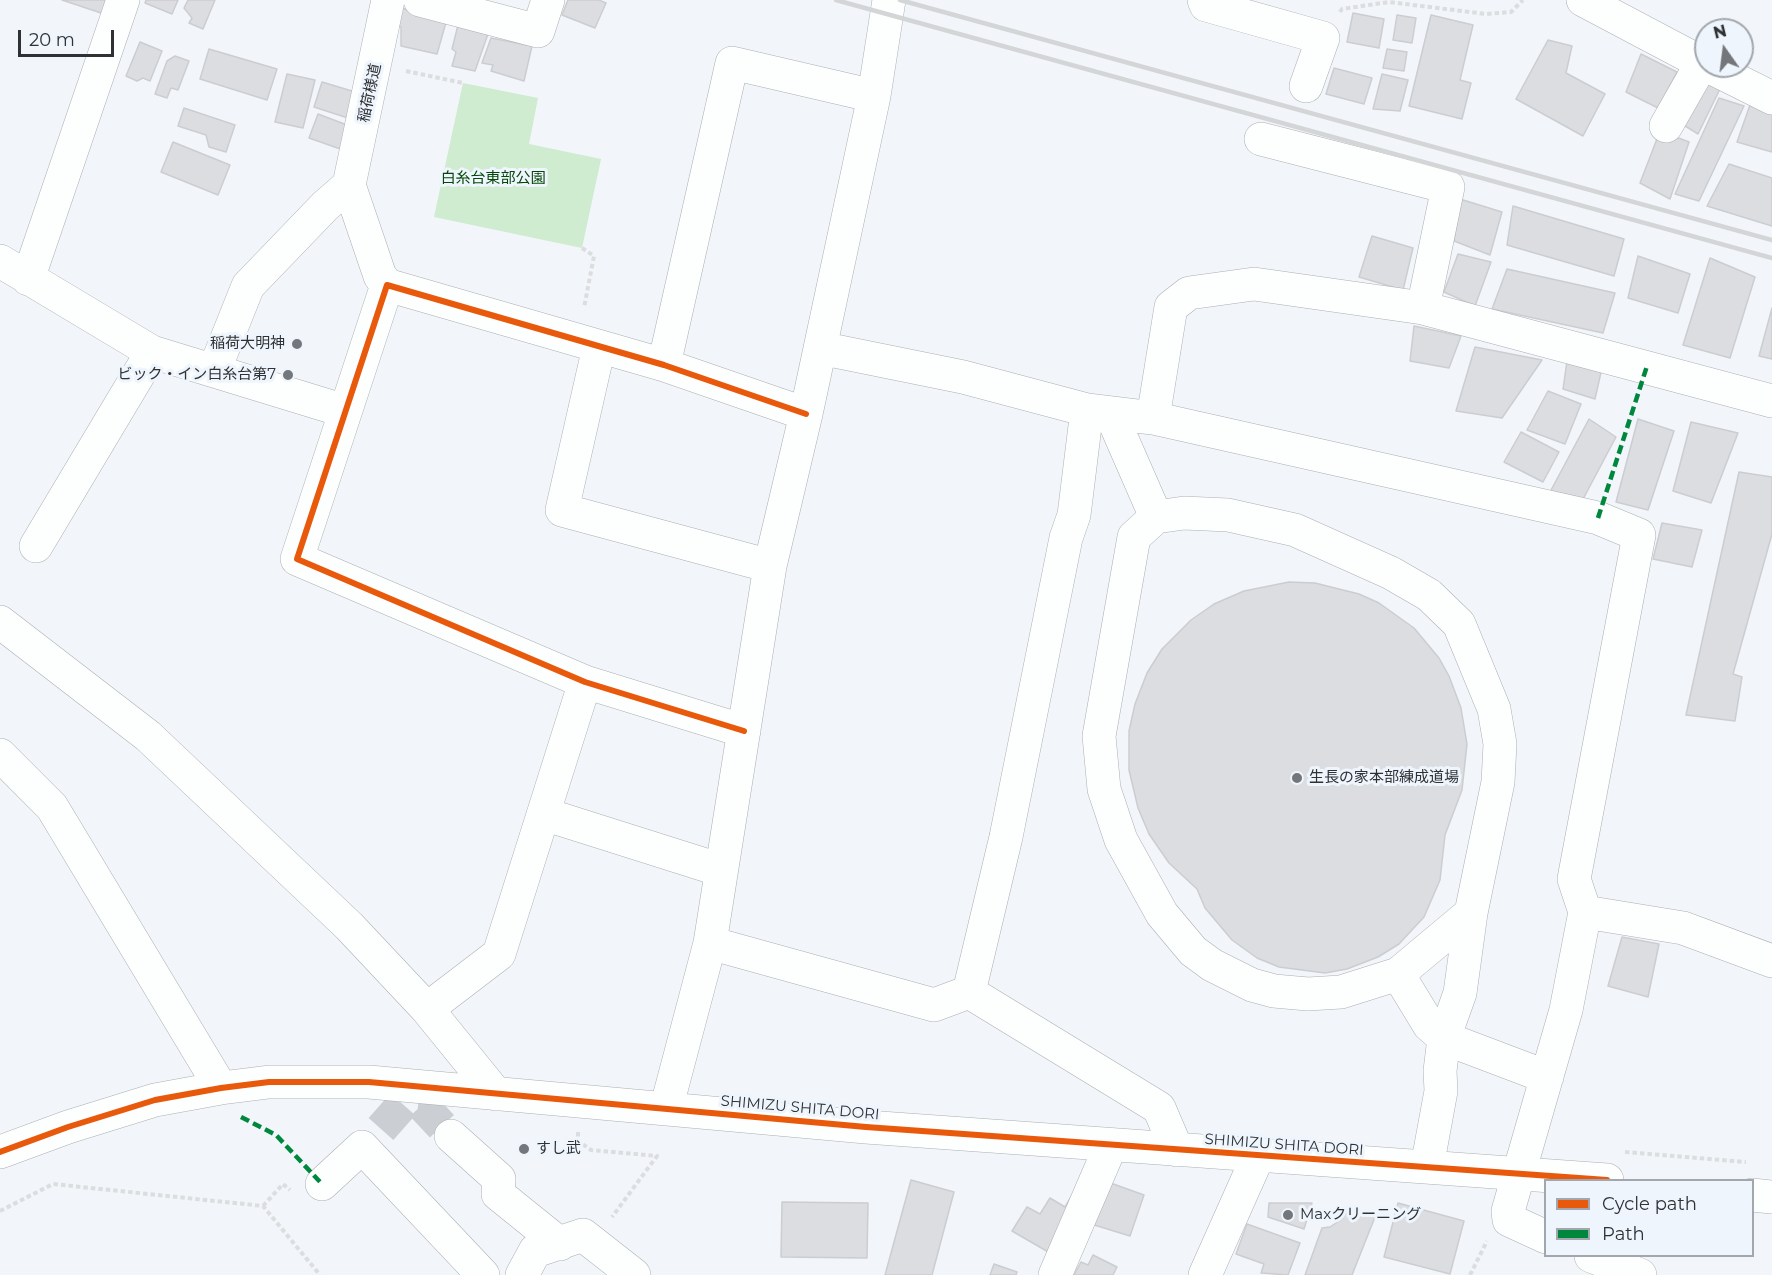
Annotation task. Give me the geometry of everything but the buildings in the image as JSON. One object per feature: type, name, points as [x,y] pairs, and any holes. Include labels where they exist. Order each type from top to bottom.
[{"type":"street","points":[[28,279],[123,0]]},
{"type":"street","name":"稲荷様道","points":[[349,185],[388,0]]},
{"type":"street","points":[[420,0],[538,31],[548,0]]},
{"type":"street","points":[[666,1108],[710,943],[770,566],[806,414],[874,96],[889,0]]},
{"type":"street","points":[[1204,0],[1206,5],[1323,38],[1306,86]]},
{"type":"street","points":[[1583,0],[1694,59]]},
{"type":"street","points":[[664,365],[732,63],[874,96]]},
{"type":"street","points":[[1666,126],[1697,78]]},
{"type":"street","points":[[1731,78],[1772,98]]},
{"type":"street","points":[[1261,139],[1448,187],[1423,308]]},
{"type":"street","points":[[214,371],[248,286],[325,206],[349,185],[380,276],[387,285],[664,365],[806,414]]},
{"type":"street","points":[[0,261],[152,352],[345,411]]},
{"type":"street","points":[[1153,418],[1171,307],[1189,293],[1254,284],[1423,308],[1772,401]]},
{"type":"street","points":[[387,285],[297,559],[585,682],[744,731]]},
{"type":"street","points":[[588,344],[562,510],[770,566]]},
{"type":"street","points":[[820,348],[963,376],[1099,412],[1153,418],[1598,518],[1639,535],[1574,879],[1586,912],[1566,1010],[1508,1211],[1509,1220],[1544,1237]]},
{"type":"street","points":[[36,546],[152,352]]},
{"type":"street","points":[[1099,412],[1156,517]]},
{"type":"street","points":[[969,992],[1006,837],[1066,538],[1074,515],[1099,412]]},
{"type":"street","points":[[1427,1167],[1441,1091],[1440,1071],[1444,1038],[1460,993],[1471,913],[1498,782],[1500,744],[1490,699],[1459,624],[1429,596],[1391,573],[1294,530],[1228,515],[1184,513],[1156,517],[1134,537],[1099,736],[1104,789],[1121,840],[1162,914],[1177,933],[1193,951],[1233,976],[1274,991],[1308,994],[1341,992],[1398,974],[1471,913]]},
{"type":"street","points":[[0,622],[148,736],[349,926],[427,1009],[496,1094]]},
{"type":"street","points":[[427,1009],[499,954],[585,682]]},
{"type":"street","points":[[0,755],[52,807],[221,1088]]},
{"type":"street","points":[[544,814],[721,870]]},
{"type":"street","points":[[1586,912],[1683,928],[1772,961]]},
{"type":"street","points":[[710,943],[934,1005],[969,992]]},
{"type":"street","points":[[1398,974],[1429,1025],[1444,1038],[1547,1077]]},
{"type":"street","points":[[969,992],[1159,1108],[1178,1149]]},
{"type":"street","name":"SHIMIZU SHITA DORI","points":[[0,1152],[68,1127],[155,1100],[269,1082],[369,1082],[1111,1145],[1596,1179]]},
{"type":"street","points":[[451,1136],[499,1179],[498,1194],[560,1244]]},
{"type":"street","points":[[322,1184],[371,1138],[483,1275]]},
{"type":"street","points":[[1055,1275],[1111,1145]]},
{"type":"street","points":[[1205,1275],[1258,1154]]},
{"type":"street","points":[[1754,1195],[1772,1197]]},
{"type":"street","points":[[522,1275],[535,1251],[583,1235],[595,1242],[633,1275]]},
{"type":"street","points":[[1594,1257],[1640,1275]]},
{"type":"path","points":[[1323,38],[1342,9],[1389,2],[1486,14],[1511,12],[1523,0]]},
{"type":"path","points":[[376,64],[463,83]]},
{"type":"path","points":[[582,248],[594,256],[588,344]]},
{"type":"path","points":[[578,1129],[578,1142],[591,1150],[657,1156],[595,1242]]},
{"type":"path","points":[[1621,1152],[1749,1162]]},
{"type":"path","points":[[0,1211],[53,1184],[263,1206],[320,1275]]},
{"type":"green space","name":"白糸台東部公園","points":[[463,83],[538,98],[529,144],[601,159],[582,248],[434,217]]},
{"type":"tunnel","points":[[381,1129],[404,1103],[422,1105],[451,1136]]},
{"type":"railway","points":[[836,0],[1772,258]]},
{"type":"railway","points":[[900,0],[1772,240]]},
{"type":"marked path","points":[[1598,518],[1647,366]]},
{"type":"marked path","points":[[241,1117],[276,1135],[322,1184]]},
{"type":"cycle path","points":[[744,731],[585,682],[297,559],[387,285],[664,365],[806,414]]},
{"type":"cycle path","points":[[0,1152],[68,1127],[155,1100],[269,1082],[369,1082],[866,1127],[1593,1179]]},
{"type":"place","name":"稲荷大明神","points":[[297,344]]},
{"type":"place","name":"ビック・イン白糸台第7","points":[[288,375]]},
{"type":"place","name":"生長の家本部練成道場","points":[[1297,778]]},
{"type":"place","name":"すし武","points":[[524,1149]]},
{"type":"place","name":"Maxクリーニング","points":[[1288,1215]]}]
